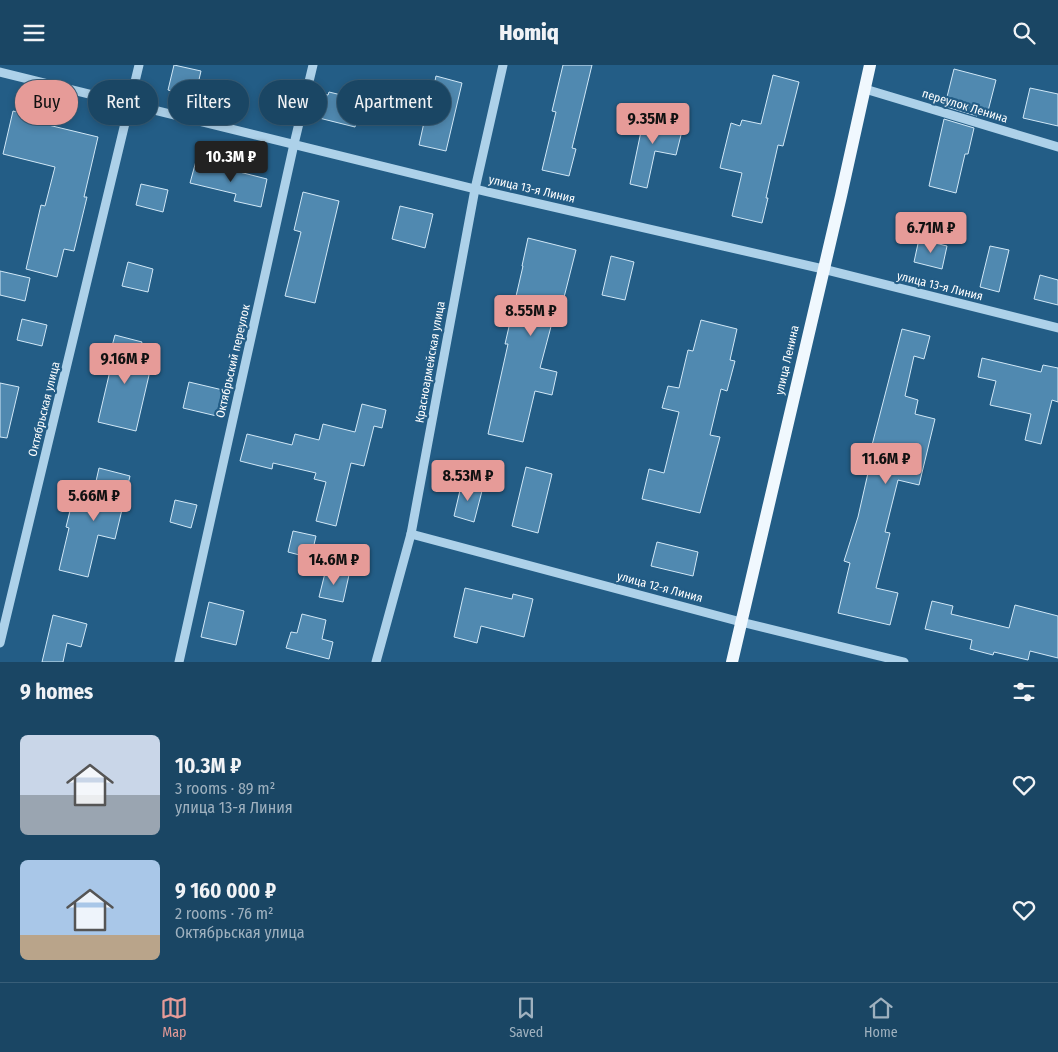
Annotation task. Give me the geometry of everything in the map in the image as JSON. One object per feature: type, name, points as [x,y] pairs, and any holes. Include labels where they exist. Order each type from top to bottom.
[{"type":"main road","name":"улица Ленина","points":[[732,662],[870,65]]},
{"type":"street","name":"Октябрьская улица","points":[[136,80],[139,65]]},
{"type":"street","name":"Октябрьский переулок","points":[[179,662],[313,65]]},
{"type":"street","name":"Красноармейская улица","points":[[376,662],[411,534],[475,189],[503,65]]},
{"type":"street","name":"улица 13-я Линия","points":[[0,72],[88,94]]},
{"type":"street","name":"переулок Ленина","points":[[865,89],[1058,147]]},
{"type":"street","name":"улица 13-я Линия","points":[[158,111],[475,189],[823,269],[1058,328]]},
{"type":"street","name":"Октябрьская улица","points":[[0,643],[125,125]]},
{"type":"street","name":"улица 12-я Линия","points":[[411,534],[741,622],[904,662]]},
{"type":"building","points":[[174,65],[201,71],[199,80],[170,80]]},
{"type":"building","points":[[563,65],[592,65],[572,148],[576,149],[569,176],[542,170],[556,112],[552,111]]},
{"type":"building","points":[[954,69],[996,80],[988,111],[979,109],[977,116],[947,107],[948,102],[946,101]]},
{"type":"building","points":[[773,75],[799,82],[783,146],[778,145],[762,223],[732,216],[742,173],[720,168],[731,123],[740,126],[742,120],[761,124]]},
{"type":"building","points":[[436,76],[451,80],[435,80]]},
{"type":"building","points":[[451,80],[462,83],[446,151],[419,145],[423,125],[451,125]]},
{"type":"building","points":[[1030,88],[1058,94],[1058,126],[1023,118]]},
{"type":"building","points":[[329,92],[337,94],[337,122],[327,120],[327,95]]},
{"type":"building","points":[[648,106],[664,110],[661,126],[682,131],[676,155],[655,151],[647,188],[630,184]]},
{"type":"building","points":[[13,111],[15,112],[15,125],[48,125],[98,137],[84,197],[87,197],[74,251],[64,249],[57,277],[26,269],[41,205],[45,206],[55,167],[3,154]]},
{"type":"building","points":[[944,119],[974,128],[968,154],[965,154],[956,193],[929,186]]},
{"type":"building","points":[[196,161],[267,179],[261,207],[234,201],[236,194],[190,183]]},
{"type":"building","points":[[141,184],[168,190],[163,212],[136,205]]},
{"type":"building","points":[[303,192],[339,201],[315,303],[285,296],[301,232],[294,230]]},
{"type":"building","points":[[400,206],[433,214],[425,248],[392,239]]},
{"type":"building","points":[[528,238],[576,250],[558,321],[553,319],[540,368],[557,372],[552,395],[535,391],[523,442],[488,434],[508,344],[505,344]]},
{"type":"building","points":[[919,239],[947,246],[942,269],[914,262]]},
{"type":"building","points":[[990,246],[1009,250],[999,292],[980,287]]},
{"type":"building","points":[[611,256],[634,262],[625,300],[602,295]]},
{"type":"building","points":[[128,262],[153,269],[148,292],[122,286]]},
{"type":"building","points":[[0,271],[30,278],[25,301],[0,295]]},
{"type":"building","points":[[1040,275],[1058,280],[1058,305],[1034,299]]},
{"type":"building","points":[[22,319],[47,325],[42,346],[17,340]]},
{"type":"building","points":[[701,320],[737,329],[730,360],[735,361],[727,391],[721,389],[710,435],[720,437],[700,513],[642,499],[649,469],[664,473],[679,412],[662,408],[668,386],[679,388],[688,350],[693,351]]},
{"type":"building","points":[[902,329],[930,336],[924,359],[914,356],[905,396],[918,400],[915,414],[935,419],[919,485],[898,480],[885,532],[890,533],[876,588],[898,593],[890,625],[838,613],[850,563],[844,561],[858,517],[868,473],[866,472],[871,449]]},
{"type":"building","points":[[115,335],[142,342],[138,355],[153,358],[136,431],[98,422],[113,358],[109,357]]},
{"type":"building","points":[[982,358],[1041,372],[1043,365],[1058,368],[1058,402],[1052,400],[1041,444],[1025,440],[1031,414],[990,405],[996,381],[978,377]]},
{"type":"building","points":[[189,382],[227,391],[221,417],[183,408]]},
{"type":"building","points":[[0,383],[19,387],[7,438],[0,437]]},
{"type":"building","points":[[362,404],[386,410],[382,428],[374,426],[364,466],[351,463],[336,526],[316,521],[326,482],[314,479],[316,473],[273,463],[272,469],[240,461],[247,434],[292,445],[295,434],[319,440],[323,424],[355,432]]},
{"type":"building","points":[[526,467],[552,474],[538,533],[512,526]]},
{"type":"building","points":[[99,468],[130,476],[115,539],[98,535],[88,577],[59,570],[69,528],[66,527],[72,503],[90,508]]},
{"type":"building","points":[[462,482],[483,487],[474,522],[454,516]]},
{"type":"building","points":[[175,500],[197,505],[191,528],[170,522]]},
{"type":"building","points":[[293,531],[316,536],[311,558],[288,552]]},
{"type":"building","points":[[657,542],[698,552],[693,576],[651,566]]},
{"type":"building","points":[[326,569],[349,575],[343,602],[319,597]]},
{"type":"building","points":[[465,588],[512,599],[513,594],[533,599],[524,637],[481,626],[477,643],[454,637]]},
{"type":"building","points":[[932,601],[953,606],[951,614],[1009,628],[1015,605],[1058,616],[1058,658],[1030,651],[1028,660],[994,652],[993,655],[970,649],[972,640],[925,629]]},
{"type":"building","points":[[209,602],[244,611],[236,645],[201,637]]},
{"type":"building","points":[[302,614],[326,620],[322,639],[333,642],[329,659],[286,648],[291,632],[297,633]]},
{"type":"building","points":[[53,615],[87,624],[81,647],[67,643],[63,662],[42,662]]}]
